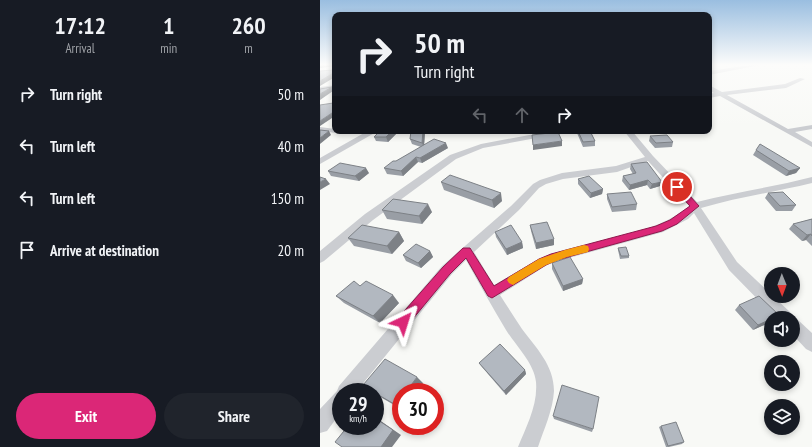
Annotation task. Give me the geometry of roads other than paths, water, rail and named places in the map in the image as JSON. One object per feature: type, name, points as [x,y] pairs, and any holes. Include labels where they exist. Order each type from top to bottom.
[{"type":"street","points":[[712,95],[719,93],[786,86]]},
{"type":"street","points":[[320,89],[332,87]]},
{"type":"street","points":[[712,89],[812,145]]},
{"type":"street","points":[[788,131],[812,127]]},
{"type":"street","points":[[320,129],[332,130]]},
{"type":"street","points":[[320,161],[369,134]]},
{"type":"street","points":[[320,258],[369,217],[453,157],[481,146],[547,134]]},
{"type":"street","points":[[630,134],[650,158],[695,206],[733,266],[779,311]]},
{"type":"street","points":[[353,383],[447,270],[467,250],[515,208],[536,186],[543,182],[562,176],[617,169],[650,158]]},
{"type":"street","points":[[492,293],[543,262],[555,257],[659,229],[674,222],[695,206],[728,197],[777,189],[812,180]]},
{"type":"street","points":[[467,250],[518,336],[536,356],[543,369],[546,384],[544,400],[528,447]]},
{"type":"street","points":[[800,332],[812,344]]},
{"type":"street","points":[[320,424],[332,409]]}]
